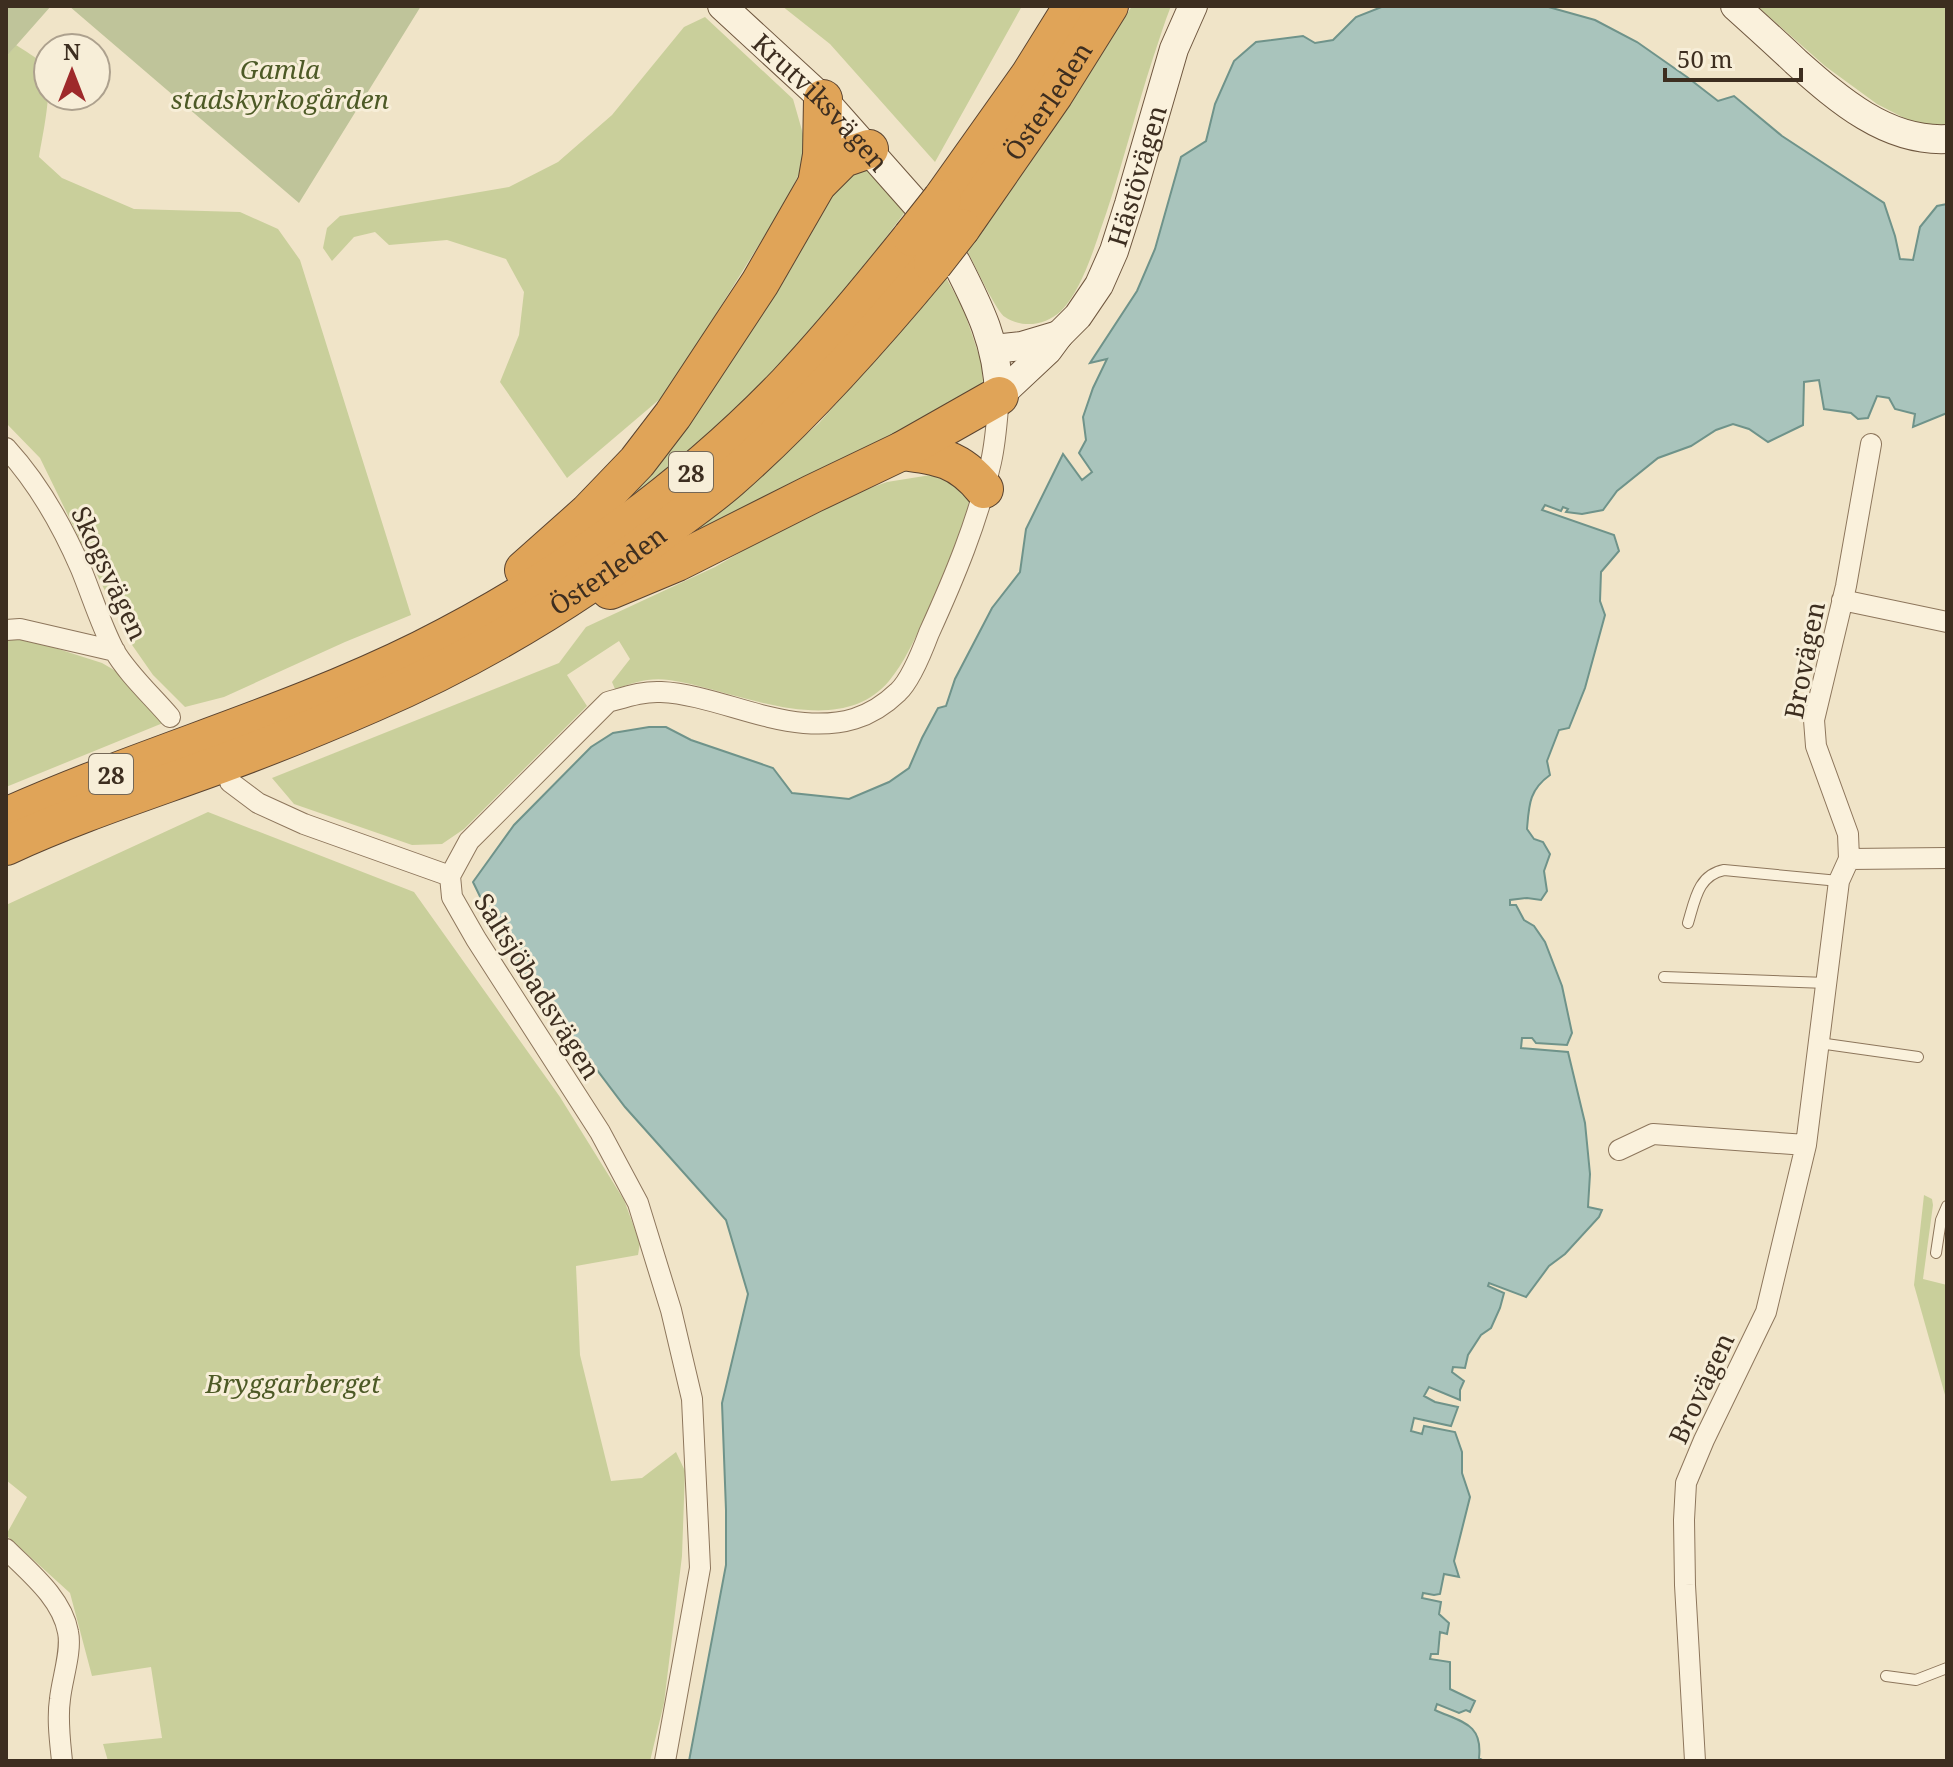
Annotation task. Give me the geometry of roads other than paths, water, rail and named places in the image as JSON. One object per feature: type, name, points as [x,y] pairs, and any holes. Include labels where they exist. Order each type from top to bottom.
[{"type":"highway","name":"Österleden","points":[[6,846],[373,703],[432,675],[498,640],[628,559],[729,481],[806,408],[872,338],[1073,6]]},
{"type":"highway","name":"Österleden","points":[[6,817],[297,704],[420,650],[490,613],[610,537],[711,456],[786,384],[849,314],[937,232],[1054,94],[1109,6]]},
{"type":"highway","points":[[817,184],[822,155],[823,99]]},
{"type":"highway","points":[[420,650],[536,560],[588,513],[637,462],[673,415],[760,283],[817,184],[843,158],[869,149]]},
{"type":"highway","points":[[540,615],[677,562],[902,451],[999,396]]},
{"type":"highway","points":[[902,451],[947,458],[972,474],[984,489]]},
{"type":"street","name":"Krutviksvägen","points":[[722,6],[823,99],[937,232],[976,303],[994,349],[999,396]]},
{"type":"street","name":"Hästövägen","points":[[999,396],[1048,350],[1078,316],[1099,285],[1114,251],[1174,49],[1193,6]]},
{"type":"street","points":[[1735,6],[1829,91],[1860,114],[1908,136],[1947,139]]},
{"type":"street","points":[[994,349],[1022,346],[1059,335]]},
{"type":"street","name":"Saltsjöbadsvägen","points":[[665,1761],[700,1568],[692,1399],[671,1310],[638,1203],[600,1132],[476,939],[452,897],[450,876],[469,841],[608,702],[636,694],[662,692],[801,723],[837,724],[870,714],[900,690],[920,654],[968,543],[991,461],[999,396]]},
{"type":"street","name":"Brovägen","points":[[1695,1761],[1685,1585],[1686,1483],[1766,1312],[1806,1145],[1839,881],[1849,859],[1848,834],[1816,746],[1814,720],[1846,586],[1871,444]]},
{"type":"street","name":"Skogsvägen","points":[[6,448],[26,470],[51,508],[80,566],[115,651],[170,717]]},
{"type":"street","points":[[1842,600],[1947,622]]},
{"type":"street","points":[[6,630],[20,629],[115,651]]},
{"type":"street","points":[[230,782],[258,803],[304,824],[450,876]]},
{"type":"street","points":[[1849,859],[1947,858]]},
{"type":"street","points":[[1619,1150],[1653,1134],[1806,1145]]},
{"type":"street","points":[[6,1549],[56,1602],[68,1631],[59,1703],[62,1761]]},
{"type":"lane","points":[[1688,923],[1696,896],[1705,879],[1713,872],[1724,870],[1839,881]]},
{"type":"lane","points":[[1664,977],[1827,983]]},
{"type":"lane","points":[[1819,1043],[1918,1057]]},
{"type":"lane","points":[[1936,1253],[1941,1220],[1947,1206]]},
{"type":"lane","points":[[1886,1676],[1916,1680],[1947,1668]]},
{"type":"water","points":[[1384,6],[1545,6],[1595,20],[1637,42],[1718,101],[1734,96],[1782,136],[1884,203],[1900,259],[1913,260],[1920,227],[1937,206],[1947,204],[1947,413],[1913,427],[1915,414],[1895,409],[1889,398],[1877,396],[1868,418],[1858,419],[1851,413],[1824,409],[1819,380],[1804,382],[1803,425],[1768,442],[1749,429],[1733,424],[1716,430],[1691,446],[1658,458],[1617,491],[1603,510],[1582,514],[1545,505],[1542,510],[1614,535],[1619,551],[1601,572],[1600,601],[1605,615],[1585,688],[1569,728],[1559,730],[1547,761],[1550,775],[1534,792],[1530,805],[1527,829],[1534,839],[1543,842],[1550,854],[1544,871],[1547,891],[1541,900],[1510,900],[1510,905],[1516,905],[1524,920],[1534,926],[1545,942],[1562,986],[1572,1033],[1567,1045],[1536,1043],[1532,1038],[1522,1038],[1521,1048],[1568,1052],[1585,1123],[1590,1174],[1588,1207],[1602,1210],[1565,1254],[1549,1266],[1526,1297],[1489,1283],[1488,1286],[1504,1293],[1491,1328],[1481,1335],[1468,1355],[1465,1368],[1453,1367],[1452,1372],[1464,1381],[1460,1400],[1429,1387],[1424,1396],[1458,1407],[1451,1426],[1414,1418],[1411,1431],[1422,1434],[1424,1426],[1455,1432],[1462,1452],[1462,1473],[1470,1497],[1454,1561],[1459,1577],[1444,1574],[1440,1594],[1423,1593],[1422,1598],[1441,1602],[1439,1614],[1449,1623],[1447,1634],[1440,1632],[1438,1654],[1431,1654],[1430,1659],[1450,1662],[1450,1689],[1475,1701],[1470,1712],[1459,1713],[1437,1704],[1435,1710],[1461,1721],[1474,1731],[1479,1758],[1484,1761],[689,1761],[726,1565],[722,1403],[748,1294],[726,1220],[625,1107],[505,948],[473,882],[514,825],[591,747],[613,733],[666,727],[691,740],[773,768],[792,793],[849,799],[889,782],[909,768],[938,708],[946,706],[955,679],[992,608],[1020,572],[1026,529],[1063,454],[1082,480],[1092,472],[1079,453],[1086,440],[1083,417],[1107,359],[1090,363],[1137,291],[1155,249],[1181,157],[1206,141],[1215,104],[1234,61],[1256,42],[1303,36],[1315,43],[1333,40],[1356,17]]},
{"type":"park label","name":"Gamla stadskyrkogården","points":[[280,84]]},
{"type":"park label","name":"Bryggarberget","points":[[293,1383]]}]
